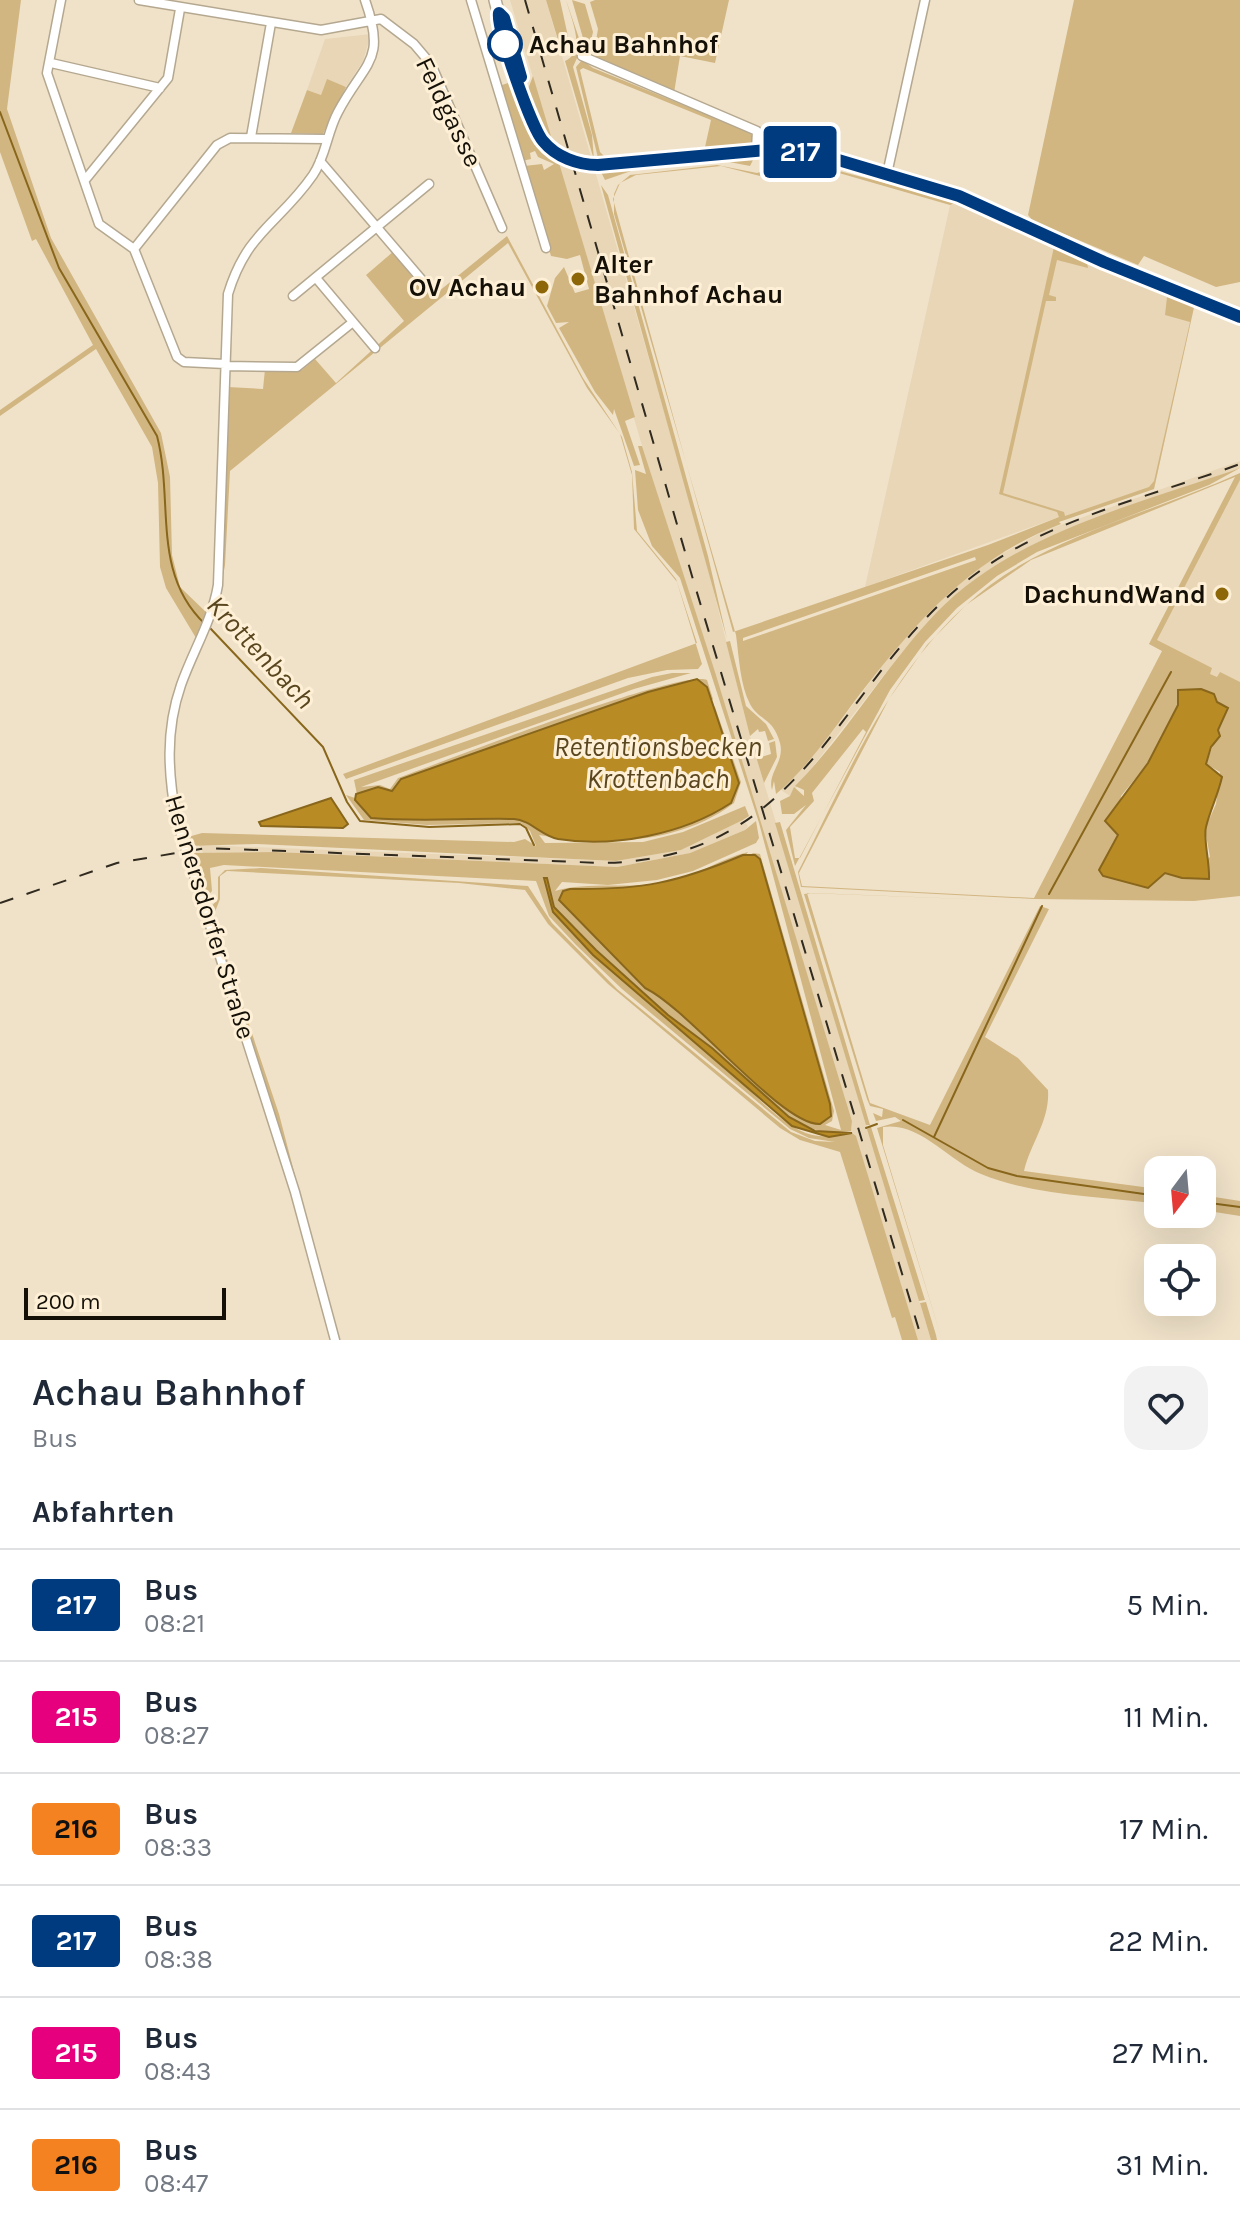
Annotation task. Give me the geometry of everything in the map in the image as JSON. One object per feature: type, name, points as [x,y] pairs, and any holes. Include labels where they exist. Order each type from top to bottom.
[{"type":"main road","points":[[495,0],[498,19],[532,121],[543,142]]},
{"type":"main road","points":[[598,165],[756,150],[807,152],[959,196],[1104,262],[1240,317]]},
{"type":"street","points":[[61,0],[47,73],[99,224],[134,249],[177,357],[184,362],[297,367],[353,322]]},
{"type":"street","points":[[139,0],[321,30],[372,21],[365,0]]},
{"type":"street","points":[[471,0],[546,248]]},
{"type":"street","points":[[887,174],[925,0]]},
{"type":"street","points":[[85,180],[168,78],[180,9]]},
{"type":"street","name":"Feldgasse","points":[[372,21],[381,19],[405,36],[431,64],[502,228]]},
{"type":"street","name":"Hennersdorfer Straße","points":[[335,1340],[295,1192],[177,822],[171,791],[169,742],[180,688],[209,620],[218,585],[228,294],[243,253],[301,190],[320,161],[338,111],[375,48],[372,21]]},
{"type":"street","points":[[251,137],[271,23]]},
{"type":"street","points":[[586,58],[757,131],[756,150]]},
{"type":"street","points":[[51,63],[160,88]]},
{"type":"street","points":[[134,249],[217,145],[230,138],[327,139]]},
{"type":"street","points":[[320,161],[422,280]]},
{"type":"street","points":[[293,296],[429,184]]},
{"type":"street","points":[[316,278],[375,348]]},
{"type":"shaded area","points":[[0,0],[21,0],[7,109],[51,238],[161,433],[170,477],[172,555],[180,587],[208,614],[196,638],[166,588],[160,567],[158,483],[152,447],[96,349],[0,416],[0,410],[93,345],[36,239],[32,241],[0,152]]},
{"type":"shaded area","points":[[510,0],[546,0],[700,537],[750,736],[931,1340],[918,1340],[856,1137],[851,1131],[852,1121],[646,459]]},
{"type":"shaded area","points":[[546,0],[560,0],[569,41],[561,50]]},
{"type":"shaded area","points":[[566,0],[582,47],[573,67],[592,135],[594,160],[565,61],[572,56],[576,42]]},
{"type":"shaded area","points":[[572,0],[585,4],[593,32],[588,54],[585,55],[585,45]]},
{"type":"shaded area","points":[[729,0],[715,63],[680,56],[674,93],[593,58],[598,29],[590,2]]},
{"type":"shaded area","points":[[1074,0],[1240,0],[1240,282],[1216,287],[1144,256],[1138,265],[1033,221],[1028,215]]},
{"type":"shaded area","points":[[371,34],[363,61],[346,87],[327,80],[321,95],[307,90],[325,39]]},
{"type":"shaded area","points":[[582,60],[593,68],[747,131],[752,135],[752,142],[745,147],[598,158],[576,67]],"holes":[[[583,68],[711,120],[705,147],[604,156],[600,152],[580,70]]]},
{"type":"shaded area","points":[[533,76],[635,417],[625,421],[640,465],[634,466],[614,409],[613,415],[595,392],[559,328],[569,322],[556,323],[547,306],[555,278],[564,267],[575,293],[589,289],[580,255],[567,259],[551,256],[524,166],[542,164],[544,170],[554,164],[538,157],[535,151],[530,153],[531,159],[522,161],[507,101],[499,86],[508,83],[507,78],[512,79],[529,130],[540,144],[528,89]]},
{"type":"shaded area","points":[[327,79],[346,87],[323,134],[291,133],[307,90],[321,95]]},
{"type":"shaded area","points":[[766,153],[807,156],[952,197],[1087,262],[1088,268],[1057,260],[1049,295],[1056,297],[1056,301],[1046,301],[1003,493],[1064,512],[1065,516],[1149,487],[1154,481],[1190,322],[1165,315],[1167,297],[1108,272],[1195,303],[1154,489],[1059,522],[1061,524],[1027,539],[968,577],[918,624],[806,764],[776,794],[774,781],[772,790],[771,784],[780,756],[780,743],[774,728],[754,709],[747,696],[735,631],[988,545],[1059,517],[1057,512],[999,494],[1054,247],[957,202],[950,205],[825,169],[784,165],[760,176],[721,166],[636,175],[621,182],[630,175],[717,165],[757,173],[784,163],[809,163],[949,200],[805,160],[791,158],[764,165],[760,159]],"holes":[[[975,557],[976,560],[743,641],[743,638]]]},
{"type":"shaded area","points":[[750,156],[753,160],[750,166],[719,160],[637,169],[605,180],[599,168]]},
{"type":"shaded area","points":[[601,185],[608,195],[708,556],[727,639]]},
{"type":"shaded area","points":[[951,201],[1086,263],[1194,305],[1154,489],[1061,521],[1059,517],[865,587]]},
{"type":"shaded area","points":[[614,203],[686,464],[614,214]]},
{"type":"shaded area","points":[[507,236],[583,378],[622,437],[632,472],[637,531],[677,582],[634,529],[632,475],[620,434],[587,388],[508,243],[230,471],[225,565],[215,619],[223,562],[228,387],[263,389],[265,369],[302,370],[315,359],[336,383],[404,321],[366,275],[394,251],[420,288],[424,286],[433,296]]},
{"type":"shaded area","points":[[638,446],[642,446],[715,672],[852,1121],[851,1131],[825,1133],[794,1122],[596,950],[554,907],[547,878],[544,878],[553,912],[609,966],[787,1123],[812,1135],[852,1133],[856,1136],[918,1340],[902,1340],[895,1317],[892,1318],[840,1152],[800,1140],[780,1128],[608,984],[548,924],[525,890],[459,883],[227,871],[220,876],[220,899],[213,917],[279,1114],[338,1340],[209,909],[218,899],[218,877],[225,870],[261,868],[528,886],[552,923],[617,989],[791,1132],[815,1141],[835,1142],[809,1138],[790,1129],[622,989],[549,916],[536,881],[224,865],[210,868],[212,891],[207,897],[189,853],[275,852],[617,867],[690,853],[745,830],[756,821],[759,838],[756,843],[693,871],[657,880],[608,885],[562,882],[555,891],[581,886],[666,883],[737,855],[748,852],[742,860],[753,853],[760,854],[834,1111],[832,1121],[825,1125],[841,1130],[759,823],[680,578],[652,546],[638,510],[635,470],[646,474]]},
{"type":"shaded area","points":[[1240,461],[1240,468],[1042,540],[976,579],[947,602],[902,652],[790,796],[781,790],[826,740],[915,623],[979,566],[1044,531]]},
{"type":"shaded area","points":[[1240,468],[1209,485],[1037,552],[997,576],[957,608],[925,642],[890,690],[822,815],[866,732],[863,729],[812,793],[814,801],[790,827],[795,858],[799,858],[795,866],[786,830],[806,805],[794,814],[782,814],[780,801],[790,796],[794,787],[804,796],[804,790],[795,786],[832,744],[918,633],[968,584],[1003,561],[1080,524]]},
{"type":"shaded area","points":[[1240,473],[1240,480],[1157,640],[1212,668],[1210,674],[1217,677],[1220,672],[1240,682],[1240,896],[1194,901],[1034,899],[801,887],[798,872],[888,701],[799,873],[802,886],[1034,898],[1162,651],[1149,644],[1235,477],[1031,560],[972,601],[990,585],[1033,558]],"holes":[[[1178,705],[1227,708],[1206,764],[1220,772],[1216,804],[1205,829],[1210,857],[1182,878],[1165,873],[1148,888],[1103,876],[1100,870],[1118,835],[1121,796],[1148,763]]]},
{"type":"shaded area","points":[[1240,474],[1240,692],[1149,644]]},
{"type":"shaded area","points":[[730,641],[746,706],[766,724],[774,739],[768,741],[765,731],[759,732],[758,729],[750,736],[726,642]]},
{"type":"shaded area","points":[[696,643],[702,664],[698,669],[667,670],[628,678],[346,779],[343,774]]},
{"type":"shaded area","name":"Retentionsbecken Krottenbach","points":[[691,673],[634,689],[361,787],[380,785],[390,789],[398,778],[558,719],[653,688],[687,680],[707,680],[713,699],[710,703],[715,707],[741,782],[734,803],[690,827],[640,839],[588,841],[539,835],[545,843],[643,842],[683,832],[745,806],[749,816],[681,850],[616,861],[257,844],[187,846],[188,837],[202,833],[514,842],[525,839],[536,846],[530,831],[521,823],[427,825],[364,820],[346,795],[358,799],[354,780],[652,677]]},
{"type":"shaded area","points":[[775,741],[777,757],[764,783],[754,750],[758,749],[761,757],[771,754],[769,743]]},
{"type":"shaded area","points":[[743,820],[748,826],[745,830],[690,853],[617,867],[275,852],[203,853],[199,845],[616,861],[681,850]]},
{"type":"shaded area","points":[[780,822],[870,1125],[866,1125],[775,823]]},
{"type":"shaded area","points":[[804,894],[807,894],[870,1103],[930,1125],[1040,906],[1049,909],[985,1037],[1018,1058],[1048,1090],[1046,1112],[1024,1171],[1144,1187],[1144,1202],[1023,1187],[969,1168],[909,1130],[883,1127],[883,1145],[942,1340],[877,1128],[901,1121],[895,1117],[876,1121],[873,1113],[882,1117],[883,1109],[870,1106],[867,1099]]},
{"type":"shaded area","points":[[871,1127],[925,1300],[919,1301],[867,1129]]},
{"type":"shaded area","points":[[1216,1197],[1240,1201],[1240,1216],[1216,1212]]},
{"type":"shaded area","points":[[926,1302],[937,1340],[931,1340],[920,1303]]},
{"type":"water","name":"Retentionsbecken Krottenbach","points":[[697,679],[707,687],[739,783],[731,803],[692,823],[625,840],[580,841],[552,837],[514,819],[371,818],[355,800],[356,794],[378,787],[392,791],[401,779],[648,692]]},
{"type":"water","points":[[1201,689],[1214,694],[1217,702],[1228,708],[1218,730],[1220,736],[1211,747],[1206,764],[1222,777],[1205,832],[1209,879],[1182,878],[1165,873],[1148,888],[1103,876],[1099,870],[1118,835],[1105,821],[1148,763],[1178,705],[1178,690]]},
{"type":"water","points":[[331,798],[348,824],[343,828],[261,826],[259,822]]},
{"type":"water","points":[[743,855],[755,855],[760,859],[830,1104],[831,1116],[820,1124],[803,1120],[783,1107],[686,1018],[645,988],[559,900],[563,891],[570,889],[658,883]]},
{"type":"water","points":[[544,878],[547,878],[554,907],[596,950],[789,1117],[815,1131],[852,1133],[829,1137],[792,1126],[593,955],[553,912]]},
{"type":"waterway","name":"Krottenbach","points":[[0,112],[59,268],[157,436],[171,559],[177,582],[188,604],[205,624]]},
{"type":"waterway","name":"Krottenbach","points":[[210,628],[323,747],[347,802],[360,821],[429,827],[520,824],[526,828],[534,845]]},
{"type":"waterway","points":[[1049,894],[1171,672]]},
{"type":"waterway","points":[[934,1137],[1042,906]]},
{"type":"waterway","name":"Krottenbach","points":[[903,1120],[988,1168],[1017,1176],[1144,1194]]},
{"type":"waterway","name":"Krottenbach","points":[[866,1128],[877,1124]]},
{"type":"waterway","name":"Krottenbach","points":[[1216,1204],[1240,1207]]},
{"type":"tunnel","points":[[543,142],[572,161],[598,165]]},
{"type":"railway","points":[[525,0],[692,576],[922,1340]]},
{"type":"railway","points":[[0,903],[117,863],[206,848],[603,863],[674,854],[730,830],[776,797],[816,755],[929,615],[977,573],[1006,554],[1070,523],[1240,464]]},
{"type":"bus line","name":"217","points":[[521,77],[504,18],[499,13],[498,19],[515,77],[521,85],[535,130],[543,142],[572,161],[598,165],[767,150],[825,156],[959,196],[1104,262],[1240,317]]},
{"type":"place","name":"Achau Bahnhof","points":[[505,44]]},
{"type":"place","name":"Alter Bahnhof Achau","points":[[578,279]]},
{"type":"place","name":"OV Achau","points":[[542,287]]},
{"type":"place","name":"DachundWand","points":[[1222,594]]}]
